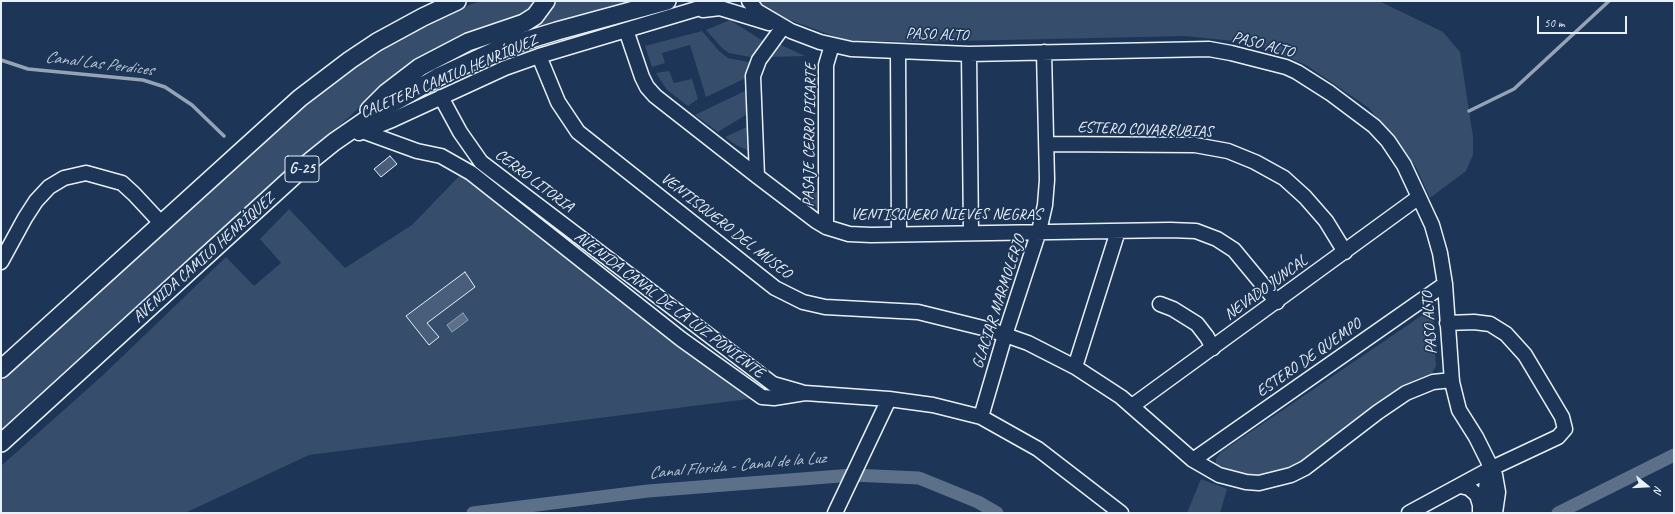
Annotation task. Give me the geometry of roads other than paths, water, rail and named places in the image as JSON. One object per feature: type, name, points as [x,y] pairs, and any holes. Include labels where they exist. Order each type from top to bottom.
[{"type":"main road","points":[[1,369],[271,122],[324,79],[377,42],[423,17],[457,1]]},
{"type":"main road","points":[[359,129],[374,104],[386,92],[420,67],[468,42],[524,23],[535,16],[546,1]]},
{"type":"main road","name":"AVENIDA CAMILO HENRÍQUEZ","points":[[1,443],[283,186],[334,142],[359,129],[403,96],[438,77],[501,48],[667,1]]},
{"type":"street","name":"CALETERA CAMILO HENRÍQUEZ","points":[[359,129],[392,120],[506,68],[540,56],[703,7],[715,1]]},
{"type":"street","name":"PASO ALTO","points":[[749,1],[757,11],[783,27],[799,35],[832,45],[858,49],[970,54],[1209,49],[1286,67],[1297,72],[1330,93],[1374,126],[1388,141],[1404,165],[1432,225],[1440,253],[1445,284],[1452,380],[1458,410],[1476,437],[1492,468],[1497,483],[1496,507]]},
{"type":"street","name":"PASO ALTO","points":[[687,12],[720,8],[783,27]]},
{"type":"street","points":[[757,176],[753,76],[759,60],[783,27]]},
{"type":"street","name":"VENTISQUERO NIEVES NEGRAS","points":[[626,30],[642,77],[647,87],[672,110],[816,221],[826,227],[837,231],[855,234],[1040,231],[1196,231],[1217,239],[1234,250],[1277,302]]},
{"type":"street","name":"PASAJE CERRO PICARTE","points":[[826,227],[826,65],[832,45]]},
{"type":"street","points":[[898,51],[899,234]]},
{"type":"street","name":"GLACIAR MARMOLERJO","points":[[981,417],[1005,335],[1040,231],[1045,205],[1047,180],[1044,52]]},
{"type":"street","points":[[970,54],[971,233]]},
{"type":"street","name":"VENTISQUERO DEL MUSEO","points":[[540,56],[558,102],[578,132],[775,288],[803,302],[825,307],[918,312],[990,330],[1028,343],[1075,367],[1132,406],[1193,460],[1219,475],[1246,482],[1259,483],[1291,475],[1305,468],[1406,393],[1433,382],[1452,380]]},
{"type":"street","name":"CERRO LITORIA","points":[[441,97],[460,132],[481,162],[773,384],[805,393]]},
{"type":"street","name":"AVENIDA CANAL DE LA LUZ PONIENTE","points":[[359,129],[417,151],[441,156],[470,173],[681,339],[762,397],[774,398],[805,393],[889,399],[933,404],[981,417],[1038,449],[1121,513]]},
{"type":"street","name":"ESTERO COVARRUBIAS","points":[[1046,144],[1195,146],[1228,151],[1255,162],[1284,178],[1305,197],[1326,221],[1345,252]]},
{"type":"street","points":[[1,262],[36,201],[49,187],[64,178],[86,173],[122,183],[161,224]]},
{"type":"street","name":"NEVADO JUNCAL","points":[[1132,406],[1420,197]]},
{"type":"street","points":[[1075,367],[1118,231]]},
{"type":"street","name":"ESTERO DE QUEMPO","points":[[1193,460],[1445,284]]},
{"type":"street","points":[[1160,304],[1173,309],[1197,324],[1208,337],[1213,348]]},
{"type":"street","points":[[1409,513],[1492,468],[1558,437],[1565,429],[1562,417],[1525,355],[1506,334],[1490,324],[1474,322],[1447,322]]},
{"type":"street","points":[[835,513],[889,399]]},
{"type":"street","points":[[1480,513],[1486,496],[1487,478],[1492,468]]},
{"type":"street","points":[[1460,486],[1469,488],[1477,495],[1480,513]]},
{"type":"waterway","points":[[1469,111],[1514,89],[1609,1]]},
{"type":"waterway","name":"Canal Las Perdices","points":[[1,60],[28,69],[143,80],[165,87],[192,105],[224,136]]},
{"type":"waterway","name":"Canal Florida - Canal de la Luz","points":[[1558,513],[1674,455]]},
{"type":"waterway","name":"Canal Florida - Canal de la Luz","points":[[473,513],[648,491],[853,475],[919,478],[978,502],[997,513]]}]
